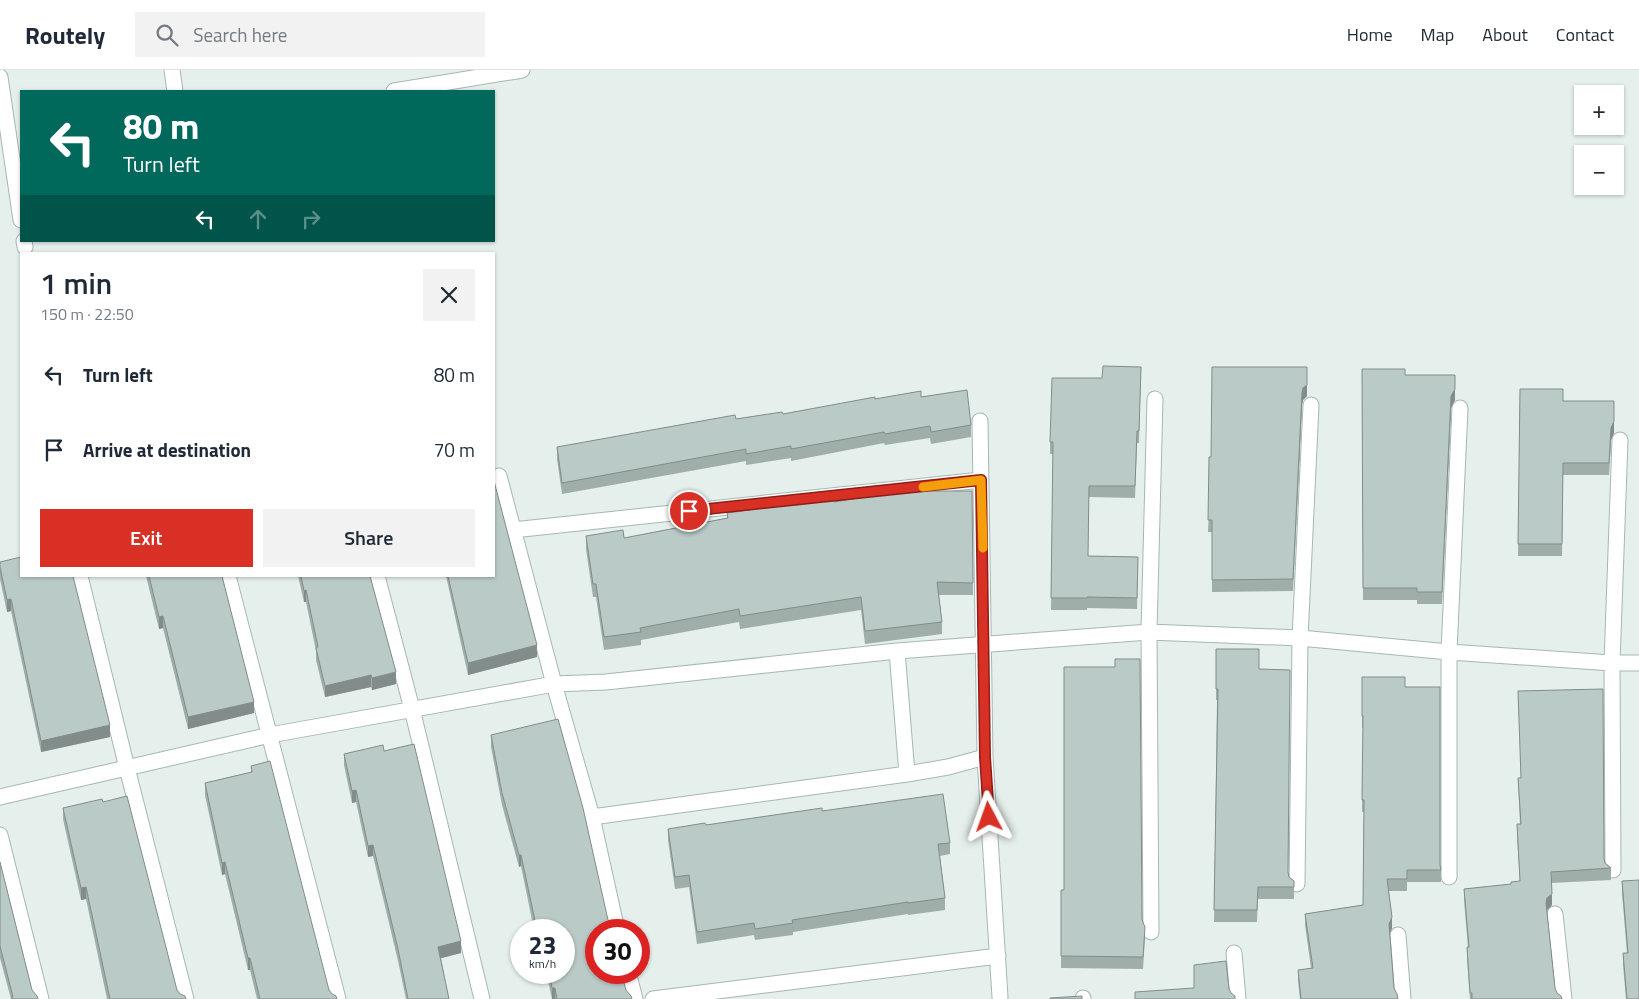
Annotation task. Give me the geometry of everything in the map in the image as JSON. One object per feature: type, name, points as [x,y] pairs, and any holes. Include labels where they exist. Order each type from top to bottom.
[{"type":"street","points":[[172,70],[175,90]]},
{"type":"street","points":[[400,90],[522,70]]},
{"type":"street","points":[[0,77],[20,213]]},
{"type":"street","points":[[1151,932],[1149,632],[1154,399]]},
{"type":"street","points":[[1297,884],[1300,638],[1311,405]]},
{"type":"street","points":[[1450,877],[1449,652],[1460,408]]},
{"type":"street","points":[[980,421],[985,757],[1000,997]]},
{"type":"street","points":[[1613,870],[1612,663],[1620,440]]},
{"type":"street","points":[[499,476],[554,684],[592,818],[615,919]]},
{"type":"street","points":[[513,530],[981,480]]},
{"type":"street","points":[[80,577],[126,768],[186,999]]},
{"type":"street","points":[[228,577],[338,999]]},
{"type":"street","points":[[377,577],[412,709],[482,999]]},
{"type":"street","points":[[0,797],[270,735],[554,684],[606,682],[984,644],[1149,632],[1300,638],[1449,652],[1612,663],[1639,663]]},
{"type":"street","points":[[897,652],[908,774]]},
{"type":"street","points":[[592,818],[908,774],[948,767],[985,757]]},
{"type":"street","points":[[0,835],[41,999]]},
{"type":"street","points":[[1555,914],[1564,999]]},
{"type":"street","points":[[1398,935],[1403,999]]},
{"type":"street","points":[[1234,953],[1238,999]]},
{"type":"street","points":[[653,999],[998,956]]},
{"type":"street","points":[[631,984],[635,999]]},
{"type":"building","points":[[1103,366],[1141,367],[1135,486],[1089,486],[1088,556],[1138,557],[1137,598],[1051,598],[1053,442],[1050,442],[1052,378],[1102,378]]},
{"type":"building","points":[[1212,367],[1307,367],[1307,385],[1303,388],[1302,393],[1293,579],[1212,580],[1212,520],[1208,520]]},
{"type":"building","points":[[1362,369],[1405,369],[1405,375],[1455,375],[1455,389],[1451,396],[1442,592],[1417,592],[1417,588],[1363,588]]},
{"type":"building","points":[[1520,389],[1563,389],[1563,401],[1614,401],[1614,421],[1611,428],[1609,463],[1563,463],[1562,544],[1518,544]]},
{"type":"building","points":[[967,390],[971,425],[931,432],[930,426],[885,434],[884,432],[791,449],[791,446],[746,454],[746,449],[562,483],[557,447],[735,415],[736,419],[782,412],[783,414],[875,397],[875,399],[921,391],[921,397]]},
{"type":"building","points":[[495,485],[537,645],[468,663],[448,577],[495,577]]},
{"type":"building","points":[[920,488],[921,491],[972,491],[973,583],[937,582],[942,622],[865,631],[861,597],[740,616],[739,609],[640,628],[641,632],[604,637],[596,584],[593,584],[586,536],[623,530],[624,538],[728,518],[727,513],[834,498],[834,502]]},
{"type":"building","points":[[20,557],[20,577],[73,577],[110,725],[41,741],[11,599],[7,600],[0,562]]},
{"type":"building","points":[[149,577],[222,577],[254,702],[188,717],[163,616],[159,617]]},
{"type":"building","points":[[301,577],[370,577],[396,672],[372,678],[371,675],[325,686],[306,590],[304,591]]},
{"type":"building","points":[[1216,649],[1259,649],[1259,669],[1290,670],[1288,872],[1289,877],[1294,881],[1294,887],[1258,887],[1257,910],[1214,910],[1218,689],[1216,689]]},
{"type":"building","points":[[1115,659],[1140,659],[1142,920],[1145,927],[1143,957],[1061,956],[1061,890],[1064,890],[1064,667],[1115,667]]},
{"type":"building","points":[[1362,677],[1405,677],[1405,687],[1440,687],[1441,870],[1407,870],[1407,879],[1387,879],[1392,917],[1389,924],[1394,988],[1398,999],[1301,999],[1298,970],[1313,968],[1305,914],[1363,905]]},
{"type":"building","points":[[1603,689],[1604,858],[1605,863],[1611,868],[1551,872],[1552,894],[1547,898],[1546,903],[1555,988],[1562,999],[1472,999],[1472,993],[1470,993],[1467,947],[1469,947],[1464,889],[1511,884],[1511,882],[1520,881],[1517,824],[1521,824],[1518,778],[1521,778],[1518,691]]},
{"type":"building","points":[[558,719],[583,808],[608,919],[585,919],[585,984],[624,984],[632,999],[557,999],[555,988],[552,988],[551,984],[575,984],[575,919],[535,919],[521,855],[519,855],[502,793],[491,735]]},
{"type":"building","points":[[414,744],[461,941],[438,947],[449,999],[408,999],[373,845],[368,846],[356,790],[352,791],[344,754],[383,745],[384,751]]},
{"type":"building","points":[[270,761],[329,990],[337,999],[260,999],[250,958],[248,958],[225,862],[222,863],[205,783],[252,772],[251,766]]},
{"type":"building","points":[[943,794],[950,843],[938,844],[945,898],[792,920],[793,923],[755,929],[754,923],[697,932],[689,875],[675,877],[668,829],[822,808],[822,811]]},
{"type":"building","points":[[127,796],[177,990],[186,999],[110,999],[86,887],[81,888],[63,808],[102,799],[103,802]]},
{"type":"building","points":[[0,862],[32,990],[38,999],[12,999],[0,946]]},
{"type":"building","points":[[1639,880],[1639,999],[1627,999],[1623,953],[1628,953],[1622,881]]},
{"type":"building","points":[[1226,961],[1229,989],[1235,996],[1235,999],[1135,999],[1135,992],[1194,988],[1194,965]]},
{"type":"building","points":[[1082,996],[1082,999],[1050,999],[1050,998]]},
{"type":"slow traffic","points":[[923,487],[981,480],[983,548]]},
{"type":"route","points":[[689,511],[981,480],[985,757],[989,817]]}]
